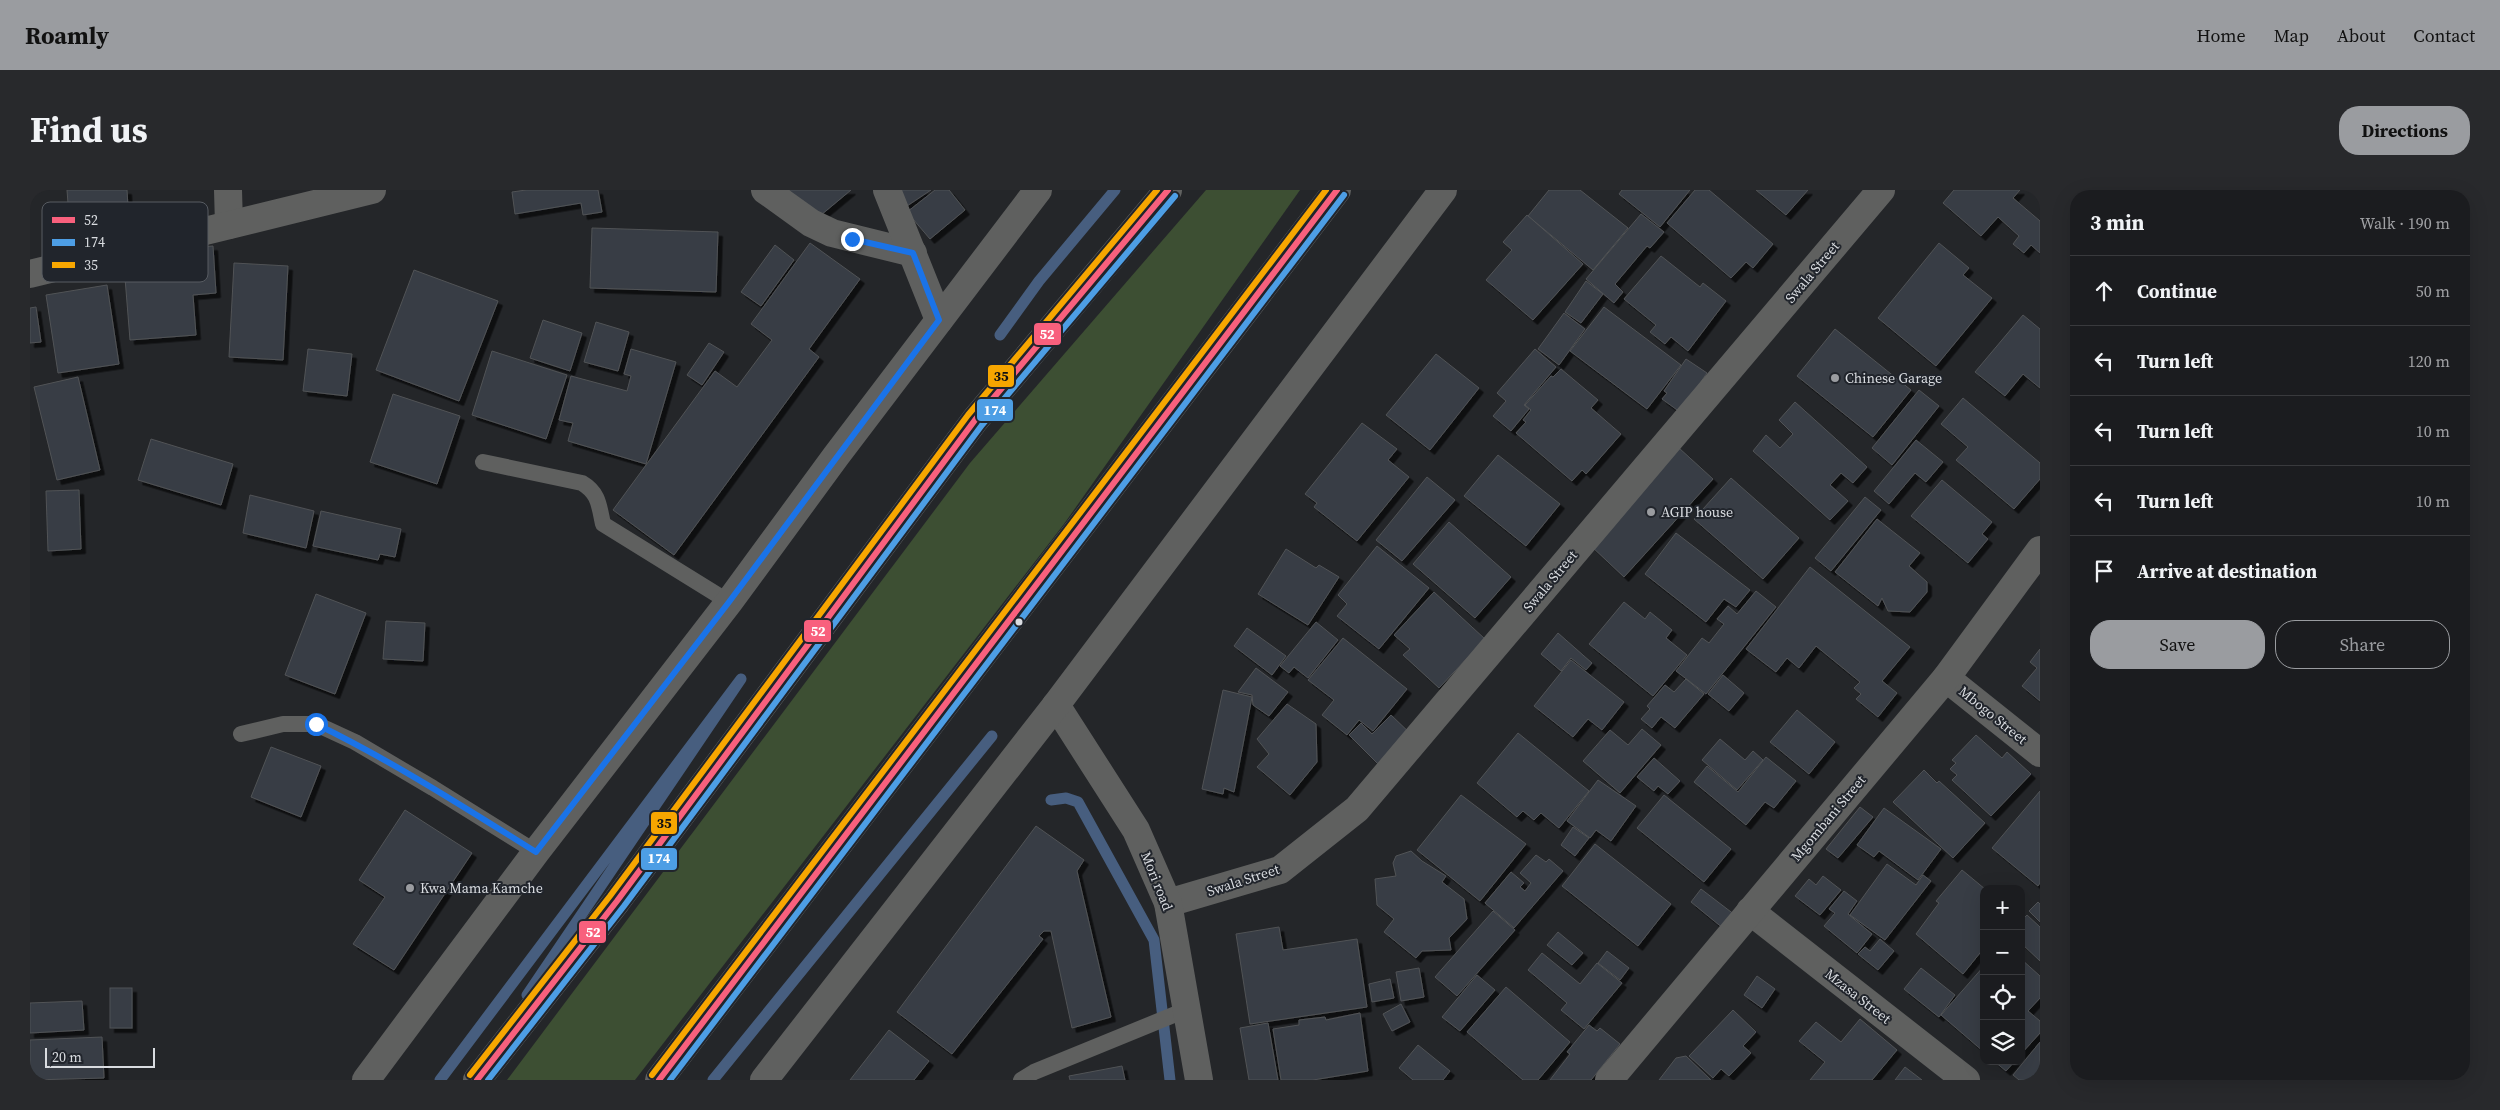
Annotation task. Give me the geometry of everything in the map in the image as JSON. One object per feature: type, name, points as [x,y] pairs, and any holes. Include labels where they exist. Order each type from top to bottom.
[{"type":"main road","points":[[477,1080],[616,902],[975,420],[1168,190]]},
{"type":"main road","points":[[659,1080],[1337,190]]},
{"type":"street","points":[[228,190],[229,224]]},
{"type":"street","points":[[208,229],[372,190]]},
{"type":"street","points":[[765,190],[812,223],[832,233],[913,253]]},
{"type":"street","points":[[887,190],[939,320]]},
{"type":"street","points":[[366,1080],[536,852],[729,602],[1038,190]]},
{"type":"street","points":[[764,1080],[1056,705],[1443,190]]},
{"type":"street","name":"Swala Street","points":[[1168,903],[1280,870],[1357,810],[1881,190]]},
{"type":"street","name":"Mgombani Street","points":[[1609,1080],[1946,678],[2040,550]]},
{"type":"street","name":"Mbogo Street","points":[[1946,678],[2040,753]]},
{"type":"street","name":"Mori road","points":[[1056,705],[1136,830],[1168,903],[1199,1080]]},
{"type":"street","name":"Mzasa Street","points":[[1750,911],[1966,1080]]},
{"type":"lane","points":[[483,462],[582,484],[591,488],[597,496],[602,524],[729,602]]},
{"type":"lane","points":[[241,734],[283,724],[316,724],[355,742],[536,852]]},
{"type":"lane","points":[[1020,1080],[1034,1072],[1188,1009]]},
{"type":"green space","points":[[1206,190],[1300,190],[1064,524],[635,1080],[507,1080],[970,463]]},
{"type":"building","points":[[67,190],[127,190],[128,202],[68,202]]},
{"type":"building","points":[[526,190],[598,190],[602,212],[583,215],[581,203],[515,214],[512,192]]},
{"type":"building","points":[[789,190],[851,190],[815,220]]},
{"type":"building","points":[[898,190],[931,190],[904,208]]},
{"type":"building","points":[[935,190],[949,190],[965,210],[930,239],[907,212]]},
{"type":"building","points":[[1549,190],[1580,190],[1628,228],[1593,270],[1528,216]]},
{"type":"building","points":[[1622,190],[1690,190],[1660,227],[1619,194]]},
{"type":"building","points":[[1695,190],[1709,190],[1773,244],[1753,268],[1746,262],[1731,278],[1667,223]]},
{"type":"building","points":[[1756,190],[1808,190],[1786,215]]},
{"type":"building","points":[[1954,190],[2020,190],[2013,198],[2040,221],[2040,253],[2031,245],[2024,253],[2013,244],[2019,236],[1998,217],[1981,236],[1943,203]]},
{"type":"building","points":[[1641,214],[1664,232],[1650,248],[1647,246],[1615,284],[1623,292],[1614,303],[1586,279]]},
{"type":"building","points":[[1527,215],[1583,264],[1533,320],[1486,280],[1512,250],[1503,242]]},
{"type":"building","points":[[592,228],[718,232],[716,292],[590,288]]},
{"type":"building","points":[[810,243],[860,279],[809,349],[819,357],[674,555],[613,510],[715,371],[737,387],[772,340],[751,324]]},
{"type":"building","points":[[1939,243],[1969,268],[1963,275],[1992,298],[1936,366],[1878,318]]},
{"type":"building","points":[[775,245],[794,260],[761,306],[741,292]]},
{"type":"building","points":[[208,246],[213,246],[216,293],[193,295],[196,335],[130,340],[125,282],[208,282]]},
{"type":"building","points":[[1661,256],[1700,287],[1703,283],[1726,301],[1688,351],[1671,337],[1665,344],[1650,332],[1656,325],[1624,299]]},
{"type":"building","points":[[234,263],[288,266],[283,360],[229,357]]},
{"type":"building","points":[[414,270],[498,301],[459,401],[376,370]]},
{"type":"building","points":[[1586,281],[1603,294],[1581,323],[1565,312]]},
{"type":"building","points":[[107,285],[119,364],[58,373],[46,295]]},
{"type":"building","points":[[36,307],[41,342],[30,343],[30,308]]},
{"type":"building","points":[[1604,307],[1681,365],[1647,409],[1570,351]]},
{"type":"building","points":[[1564,313],[1585,329],[1559,365],[1538,349]]},
{"type":"building","points":[[2023,315],[2040,329],[2040,388],[2023,374],[2005,396],[1975,372]]},
{"type":"building","points":[[543,320],[582,333],[570,371],[530,358]]},
{"type":"building","points":[[596,322],[629,332],[618,371],[584,362]]},
{"type":"building","points":[[1835,329],[1911,390],[1873,437],[1797,376]]},
{"type":"building","points":[[709,343],[724,352],[702,385],[687,375]]},
{"type":"building","points":[[308,349],[352,354],[347,396],[303,391]]},
{"type":"building","points":[[631,349],[676,362],[646,464],[568,441],[573,423],[559,420],[571,376],[627,391],[631,376],[624,374]]},
{"type":"building","points":[[1535,349],[1556,367],[1524,405],[1529,409],[1511,431],[1493,416],[1506,401],[1497,393]]},
{"type":"building","points":[[492,351],[567,375],[546,439],[472,415]]},
{"type":"building","points":[[1436,354],[1479,388],[1430,450],[1386,415]]},
{"type":"building","points":[[1686,359],[1707,373],[1680,412],[1662,399],[1667,393],[1664,391]]},
{"type":"building","points":[[1561,369],[1598,400],[1591,408],[1621,434],[1586,474],[1582,470],[1572,481],[1516,433],[1526,422],[1523,420],[1531,410],[1525,405],[1551,376],[1553,377]]},
{"type":"building","points":[[78,377],[100,470],[57,480],[34,387]]},
{"type":"building","points":[[1919,390],[1939,406],[1892,465],[1872,448]]},
{"type":"building","points":[[393,394],[460,416],[437,484],[370,462]]},
{"type":"building","points":[[1963,398],[2040,463],[2040,479],[2014,509],[1956,460],[1968,447],[1941,424]]},
{"type":"building","points":[[1795,402],[1867,467],[1853,483],[1841,473],[1830,485],[1848,501],[1830,520],[1753,451],[1766,435],[1780,448],[1793,434],[1779,420]]},
{"type":"building","points":[[1362,423],[1397,449],[1388,460],[1409,477],[1357,541],[1314,507],[1317,503],[1305,494]]},
{"type":"building","points":[[151,439],[233,464],[221,505],[138,480]]},
{"type":"building","points":[[1916,440],[1943,462],[1926,482],[1915,473],[1889,504],[1874,491]]},
{"type":"building","name":"AGIP house","points":[[1679,448],[1713,479],[1624,577],[1590,545]]},
{"type":"building","points":[[1498,455],[1560,504],[1526,546],[1464,496]]},
{"type":"building","points":[[1427,477],[1455,500],[1402,561],[1376,540]]},
{"type":"building","points":[[1731,478],[1799,538],[1763,579],[1694,519]]},
{"type":"building","points":[[1942,480],[1992,522],[1982,534],[1988,539],[1968,563],[1911,516]]},
{"type":"building","points":[[79,490],[81,549],[48,551],[46,491]]},
{"type":"building","points":[[250,495],[314,511],[306,548],[243,533]]},
{"type":"building","points":[[1865,497],[1881,510],[1831,571],[1815,558]]},
{"type":"building","points":[[321,511],[401,529],[395,557],[380,554],[378,560],[313,546]]},
{"type":"building","points":[[1877,519],[1920,553],[1909,566],[1927,582],[1927,592],[1910,612],[1888,611],[1882,598],[1878,606],[1835,572]]},
{"type":"building","points":[[1449,522],[1511,577],[1475,618],[1413,564]]},
{"type":"building","points":[[1676,533],[1750,590],[1736,607],[1724,599],[1706,622],[1645,574]]},
{"type":"building","points":[[1377,546],[1429,588],[1379,649],[1337,616],[1347,604],[1338,595]]},
{"type":"building","points":[[1286,549],[1316,568],[1319,565],[1339,577],[1308,625],[1258,594]]},
{"type":"building","points":[[1810,567],[1910,647],[1882,681],[1897,693],[1878,717],[1856,699],[1861,694],[1854,688],[1860,682],[1816,646],[1799,668],[1787,658],[1776,672],[1746,649]]},
{"type":"building","points":[[1756,591],[1776,607],[1706,694],[1676,671],[1702,638],[1709,643],[1724,624],[1717,619],[1728,606],[1737,614]]},
{"type":"building","points":[[1434,592],[1485,639],[1439,688],[1403,655],[1410,649],[1394,635]]},
{"type":"building","points":[[316,594],[366,613],[335,694],[285,675]]},
{"type":"building","points":[[1624,602],[1645,619],[1650,612],[1672,630],[1666,638],[1687,655],[1653,696],[1589,644]]},
{"type":"building","points":[[386,621],[425,623],[423,661],[383,659]]},
{"type":"building","points":[[1316,622],[1338,640],[1308,678],[1294,667],[1289,673],[1280,666]]},
{"type":"building","points":[[1247,628],[1286,656],[1272,675],[1234,646]]},
{"type":"building","points":[[1558,633],[1592,663],[1586,670],[1571,658],[1561,671],[1541,654]]},
{"type":"building","points":[[1343,638],[1407,689],[1373,731],[1359,720],[1347,735],[1322,715],[1334,700],[1308,680]]},
{"type":"building","points":[[2040,649],[2040,701],[2022,686],[2037,668],[2030,662]]},
{"type":"building","points":[[1571,660],[1624,702],[1602,730],[1588,719],[1573,737],[1534,706]]},
{"type":"building","points":[[1256,668],[1288,692],[1269,716],[1253,705],[1252,695],[1238,692]]},
{"type":"building","points":[[1723,675],[1744,693],[1729,711],[1708,694]]},
{"type":"building","points":[[1686,679],[1704,694],[1675,728],[1661,717],[1652,728],[1641,719],[1650,709],[1647,706],[1665,685],[1674,692]]},
{"type":"building","points":[[1223,690],[1252,697],[1234,792],[1224,788],[1223,794],[1202,789]]},
{"type":"building","points":[[1287,704],[1316,724],[1317,762],[1290,795],[1257,767],[1269,754],[1257,739]]},
{"type":"building","points":[[1797,710],[1835,742],[1809,774],[1770,742]]},
{"type":"building","points":[[1391,715],[1414,737],[1382,768],[1349,735],[1361,723],[1372,734]]},
{"type":"building","points":[[1642,729],[1661,745],[1620,793],[1583,761],[1610,730],[1628,745]]},
{"type":"building","points":[[1518,733],[1589,791],[1559,828],[1541,813],[1534,820],[1523,811],[1517,817],[1477,783]]},
{"type":"building","points":[[1976,735],[2002,758],[2007,752],[2031,774],[1991,816],[1952,780],[1957,775],[1950,769],[1956,763],[1952,760]]},
{"type":"building","points":[[1720,739],[1745,760],[1753,751],[1763,760],[1737,790],[1702,760]]},
{"type":"building","points":[[271,747],[321,766],[301,817],[251,797]]},
{"type":"building","points":[[1766,757],[1796,781],[1774,808],[1765,802],[1746,825],[1694,782],[1707,766],[1738,792]]},
{"type":"building","points":[[1654,758],[1680,781],[1668,794],[1658,786],[1654,791],[1637,777]]},
{"type":"building","points":[[1924,770],[1937,783],[1939,781],[1985,823],[1953,858],[1893,802]]},
{"type":"building","points":[[1598,780],[1636,806],[1611,841],[1596,830],[1590,838],[1567,821]]},
{"type":"building","points":[[2040,791],[2040,883],[2038,886],[1992,848]]},
{"type":"building","points":[[1461,795],[1526,844],[1480,901],[1417,850]]},
{"type":"building","points":[[1664,795],[1731,849],[1704,882],[1637,828]]},
{"type":"building","points":[[1860,807],[1873,817],[1838,858],[1826,849]]},
{"type":"building","points":[[1884,808],[1941,849],[1918,880],[1879,851],[1874,857],[1857,845]]},
{"type":"building","name":"Kwa Mama Kamche","points":[[405,810],[472,853],[394,970],[353,944],[385,897],[359,880]]},
{"type":"building","points":[[1036,826],[1084,860],[1077,871],[1111,1017],[1072,1028],[1051,931],[1044,931],[1039,936],[1043,939],[952,1054],[897,1012]]},
{"type":"building","points":[[1573,827],[1589,838],[1575,856],[1561,845]]},
{"type":"building","points":[[1595,844],[1671,904],[1638,946],[1562,886]]},
{"type":"building","points":[[1411,851],[1422,861],[1446,876],[1442,882],[1464,899],[1467,919],[1449,938],[1451,950],[1422,951],[1416,958],[1384,932],[1394,919],[1377,905],[1375,879],[1396,876],[1393,863],[1396,856]]},
{"type":"building","points":[[1536,855],[1546,862],[1549,859],[1563,871],[1514,928],[1485,903],[1511,872],[1524,883],[1520,887],[1525,891],[1531,883],[1520,873]]},
{"type":"building","points":[[1887,864],[1916,885],[1923,875],[1931,881],[1885,940],[1850,915]]},
{"type":"building","points":[[1962,870],[1980,885],[1980,953],[1963,974],[1916,934],[1939,903],[1936,901]]},
{"type":"building","points":[[1823,876],[1841,890],[1820,915],[1795,896],[1809,879],[1816,885]]},
{"type":"building","points":[[1701,889],[1735,915],[1724,929],[1691,902]]},
{"type":"building","points":[[1844,891],[1857,901],[1848,914],[1872,934],[1857,953],[1824,926],[1835,913],[1829,909]]},
{"type":"building","points":[[2038,902],[2040,904],[2040,922],[2029,911]]},
{"type":"building","points":[[1493,911],[1515,930],[1457,996],[1435,977]]},
{"type":"building","points":[[2027,915],[2040,927],[2040,961],[2025,947],[2025,917]]},
{"type":"building","points":[[1279,927],[1283,950],[1357,939],[1367,1007],[1250,1024],[1236,934]]},
{"type":"building","points":[[1558,932],[1583,953],[1572,965],[1547,945]]},
{"type":"building","points":[[1880,939],[1894,951],[1878,970],[1858,954],[1865,947],[1870,951]]},
{"type":"building","points":[[1607,951],[1629,968],[1620,980],[1598,963]]},
{"type":"building","points":[[1542,953],[1580,984],[1597,963],[1622,983],[1584,1029],[1561,1010],[1567,1003],[1528,970]]},
{"type":"building","points":[[2025,963],[2040,976],[2040,998],[2028,1011],[2040,1021],[2040,1033],[2025,1050]]},
{"type":"building","points":[[1419,968],[1424,997],[1401,1001],[1396,972]]},
{"type":"building","points":[[1921,968],[1955,995],[1939,1017],[1904,989]]},
{"type":"building","points":[[1980,971],[1980,1049],[1941,1015]]},
{"type":"building","points":[[1477,975],[1495,990],[1460,1031],[1442,1017]]},
{"type":"building","points":[[1757,976],[1775,989],[1762,1008],[1744,995]]},
{"type":"building","points":[[1390,979],[1394,998],[1372,1002],[1369,984]]},
{"type":"building","points":[[1506,987],[1570,1042],[1538,1080],[1523,1080],[1467,1032]]},
{"type":"building","points":[[110,988],[132,988],[132,1028],[110,1028]]},
{"type":"building","points":[[82,1001],[84,1030],[30,1033],[30,1003]]},
{"type":"building","points":[[1401,1004],[1410,1022],[1392,1031],[1383,1014]]},
{"type":"building","points":[[1733,1010],[1756,1032],[1743,1046],[1751,1053],[1729,1076],[1721,1069],[1713,1078],[1689,1056]]},
{"type":"building","points":[[1360,1013],[1368,1071],[1313,1080],[1281,1080],[1273,1029],[1299,1025],[1299,1020],[1325,1017],[1326,1020]]},
{"type":"building","points":[[1860,1019],[1897,1050],[1872,1080],[1810,1080],[1825,1062],[1799,1041],[1816,1022],[1841,1042]]},
{"type":"building","points":[[1268,1023],[1278,1080],[1249,1080],[1240,1028]]},
{"type":"building","points":[[1589,1025],[1597,1031],[1600,1028],[1620,1044],[1591,1080],[1550,1080],[1570,1054],[1567,1052]]},
{"type":"building","points":[[889,1030],[929,1061],[914,1080],[850,1080]]},
{"type":"building","points":[[102,1037],[104,1078],[30,1080],[30,1040]]},
{"type":"building","points":[[2040,1042],[2040,1080],[2019,1080],[2013,1075],[2021,1065],[2025,1065],[2025,1060]]},
{"type":"building","points":[[1418,1045],[1450,1071],[1443,1080],[1413,1080],[1399,1068]]},
{"type":"building","points":[[1686,1056],[1711,1080],[1659,1080],[1676,1058]]},
{"type":"building","points":[[1999,1065],[2011,1065],[2006,1071]]},
{"type":"building","points":[[1122,1066],[1125,1080],[1070,1080],[1069,1076]]},
{"type":"building","points":[[1905,1067],[1922,1080],[1895,1080]]},
{"type":"waterway","points":[[1000,335],[1039,281],[1115,190]]},
{"type":"waterway","points":[[440,1080],[741,679],[527,995]]},
{"type":"waterway","points":[[713,1080],[992,736]]},
{"type":"waterway","points":[[1051,800],[1066,798],[1078,802],[1154,940],[1170,1080]]},
{"type":"transit line","name":"35","points":[[470,1075],[610,896],[968,415],[1157,190]]},
{"type":"transit line","name":"52","points":[[477,1080],[617,901],[975,420],[1168,190]]},
{"type":"transit line","name":"35","points":[[652,1075],[1326,190]]},
{"type":"transit line","name":"52","points":[[659,1080],[1337,190]]},
{"type":"transit line","name":"174","points":[[670,1080],[1344,195]]},
{"type":"transit line","name":"174","points":[[488,1080],[624,906],[982,425],[1175,196]]},
{"type":"place","name":"Chinese Garage","points":[[1835,378]]},
{"type":"place","name":"AGIP house","points":[[1651,512]]},
{"type":"place","name":"Kwa Mama Kamche","points":[[410,888]]},
{"type":"route","points":[[316,724],[355,742],[536,852],[729,602],[939,320],[913,253],[852,239]]}]
